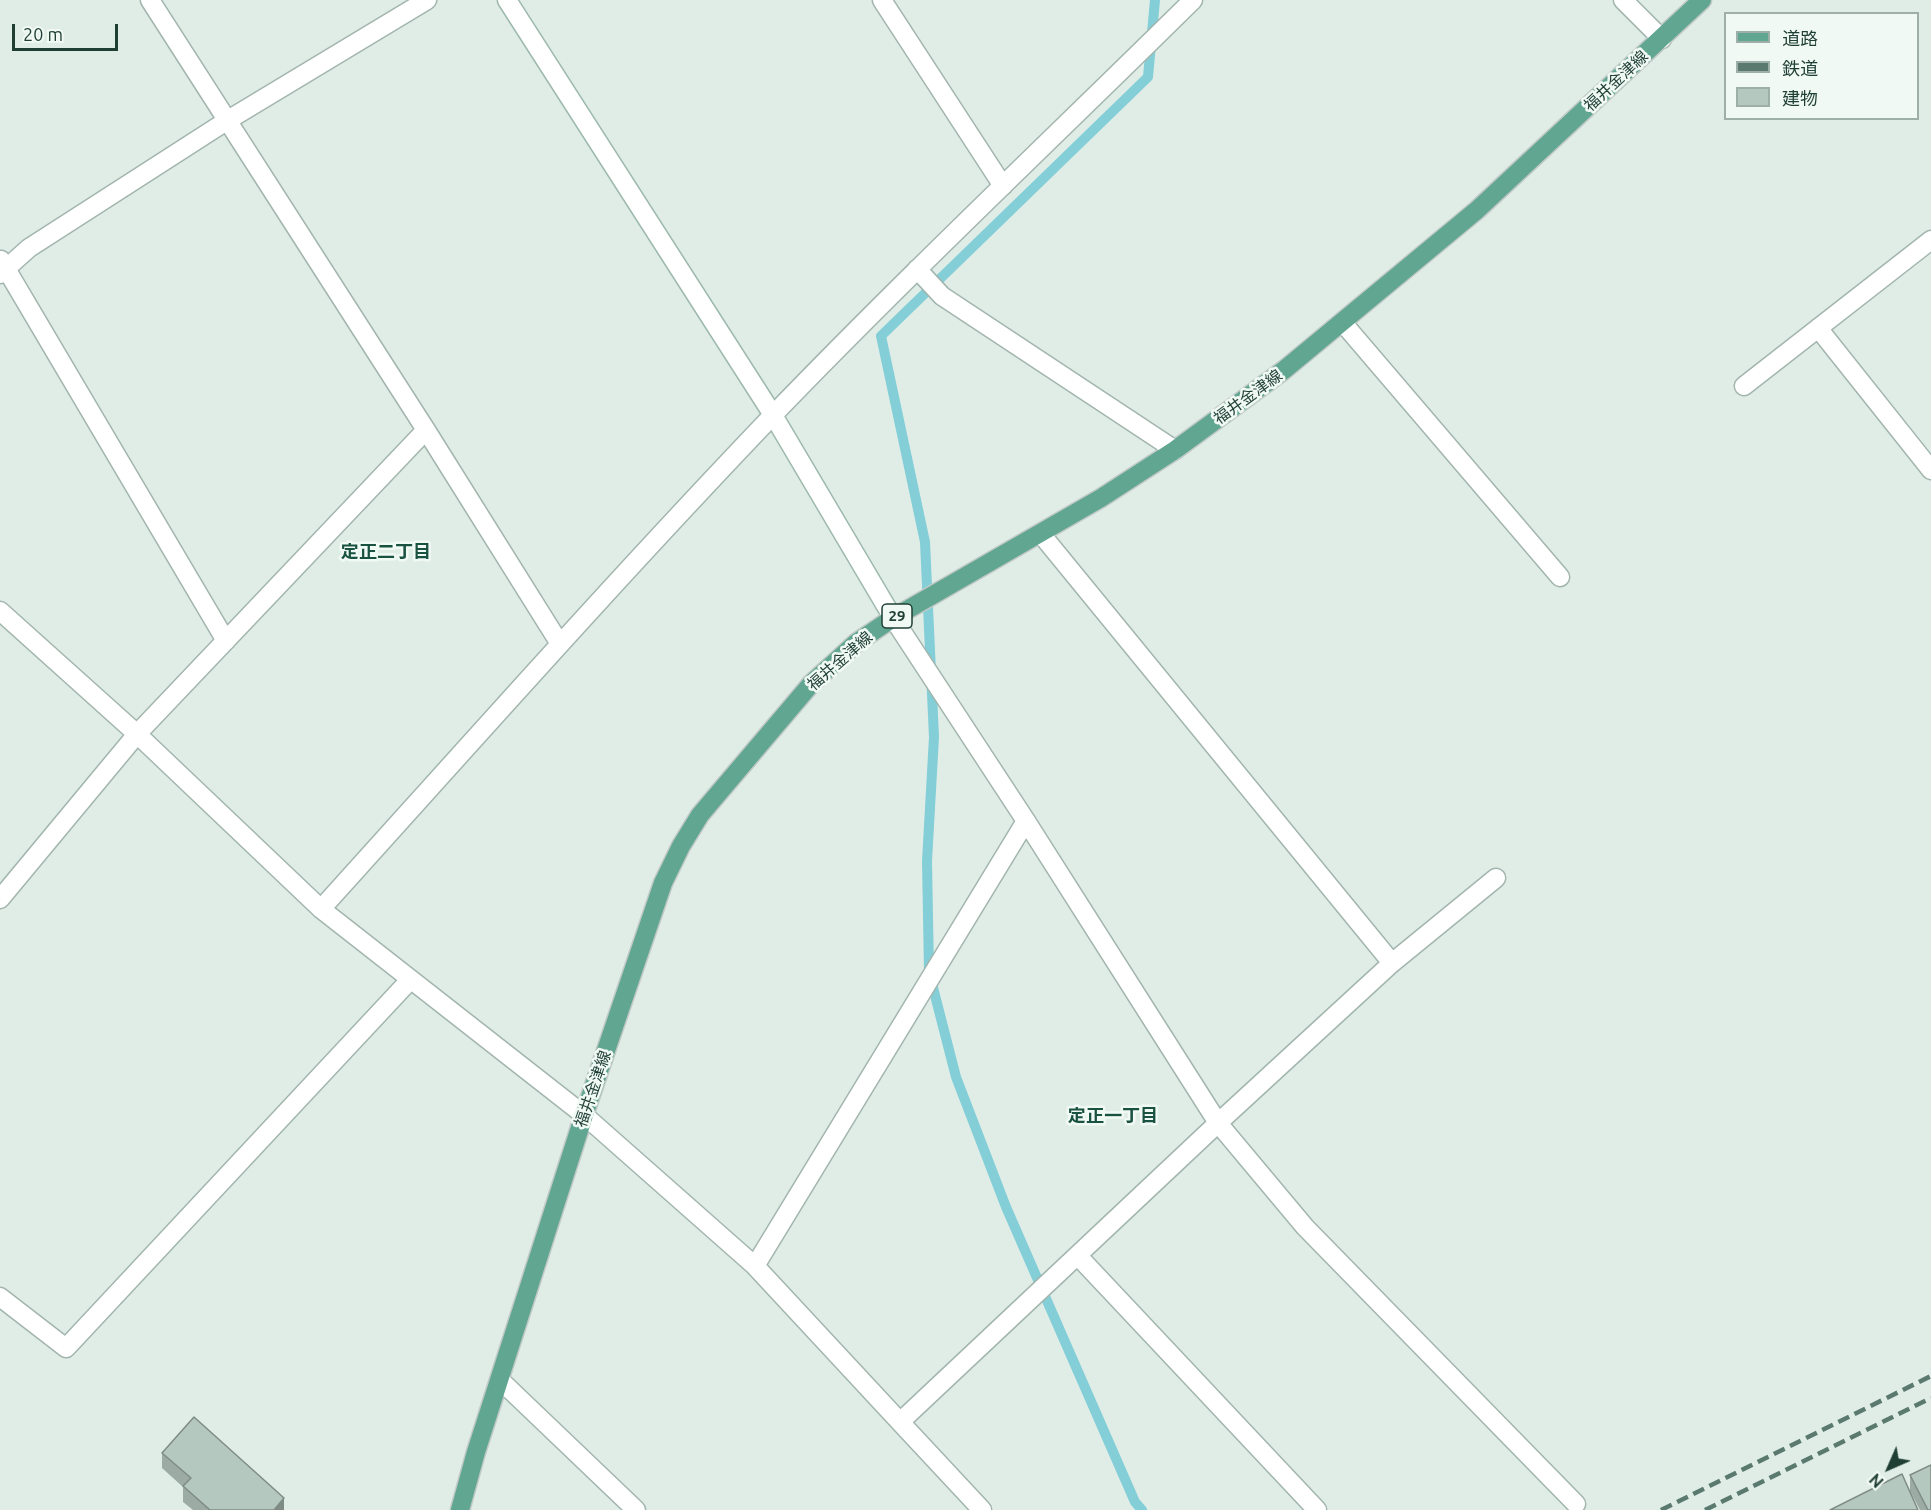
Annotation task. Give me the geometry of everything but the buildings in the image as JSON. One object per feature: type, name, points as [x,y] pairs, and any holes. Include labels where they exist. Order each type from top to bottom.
[{"type":"main road","name":"福井金津線","points":[[460,1510],[476,1452],[584,1115],[663,883],[681,846],[700,815],[811,684],[856,643],[893,618],[1041,534],[1175,450],[1284,370],[1477,210],[1702,0]]},
{"type":"street","points":[[150,0],[426,430],[560,644]]},
{"type":"street","points":[[226,641],[2,267],[228,120],[427,0]]},
{"type":"street","points":[[507,0],[773,416],[893,618],[1026,821],[1218,1123],[1305,1227],[1576,1504]]},
{"type":"street","points":[[882,0],[1003,186]]},
{"type":"street","points":[[321,909],[560,644],[773,416],[917,269],[1192,0]]},
{"type":"street","points":[[1623,0],[1662,39]]},
{"type":"street","points":[[1744,386],[1931,240]]},
{"type":"street","points":[[917,269],[942,296],[1175,450]]},
{"type":"street","points":[[1343,323],[1560,577]]},
{"type":"street","points":[[1818,328],[1931,470]]},
{"type":"street","points":[[0,899],[137,734],[426,430]]},
{"type":"street","points":[[1041,534],[1392,963]]},
{"type":"street","points":[[0,611],[137,734],[321,909],[584,1115],[755,1266],[982,1510]]},
{"type":"street","points":[[755,1266],[1026,821]]},
{"type":"street","points":[[900,1422],[1392,963],[1496,878]]},
{"type":"street","points":[[0,1297],[66,1348],[410,980]]},
{"type":"street","points":[[1078,1256],[1317,1510]]},
{"type":"street","points":[[500,1380],[636,1510]]},
{"type":"waterway","points":[[1142,1510],[1135,1502],[1006,1207],[956,1077],[929,972],[927,861],[934,737],[925,542],[881,336],[1148,77],[1155,0]]},
{"type":"railway","points":[[1661,1510],[1931,1376]]},
{"type":"railway","points":[[1705,1510],[1931,1398]]},
{"type":"district","name":"定正二丁目","points":[[386,552]]},
{"type":"district","name":"定正一丁目","points":[[1113,1116]]}]
